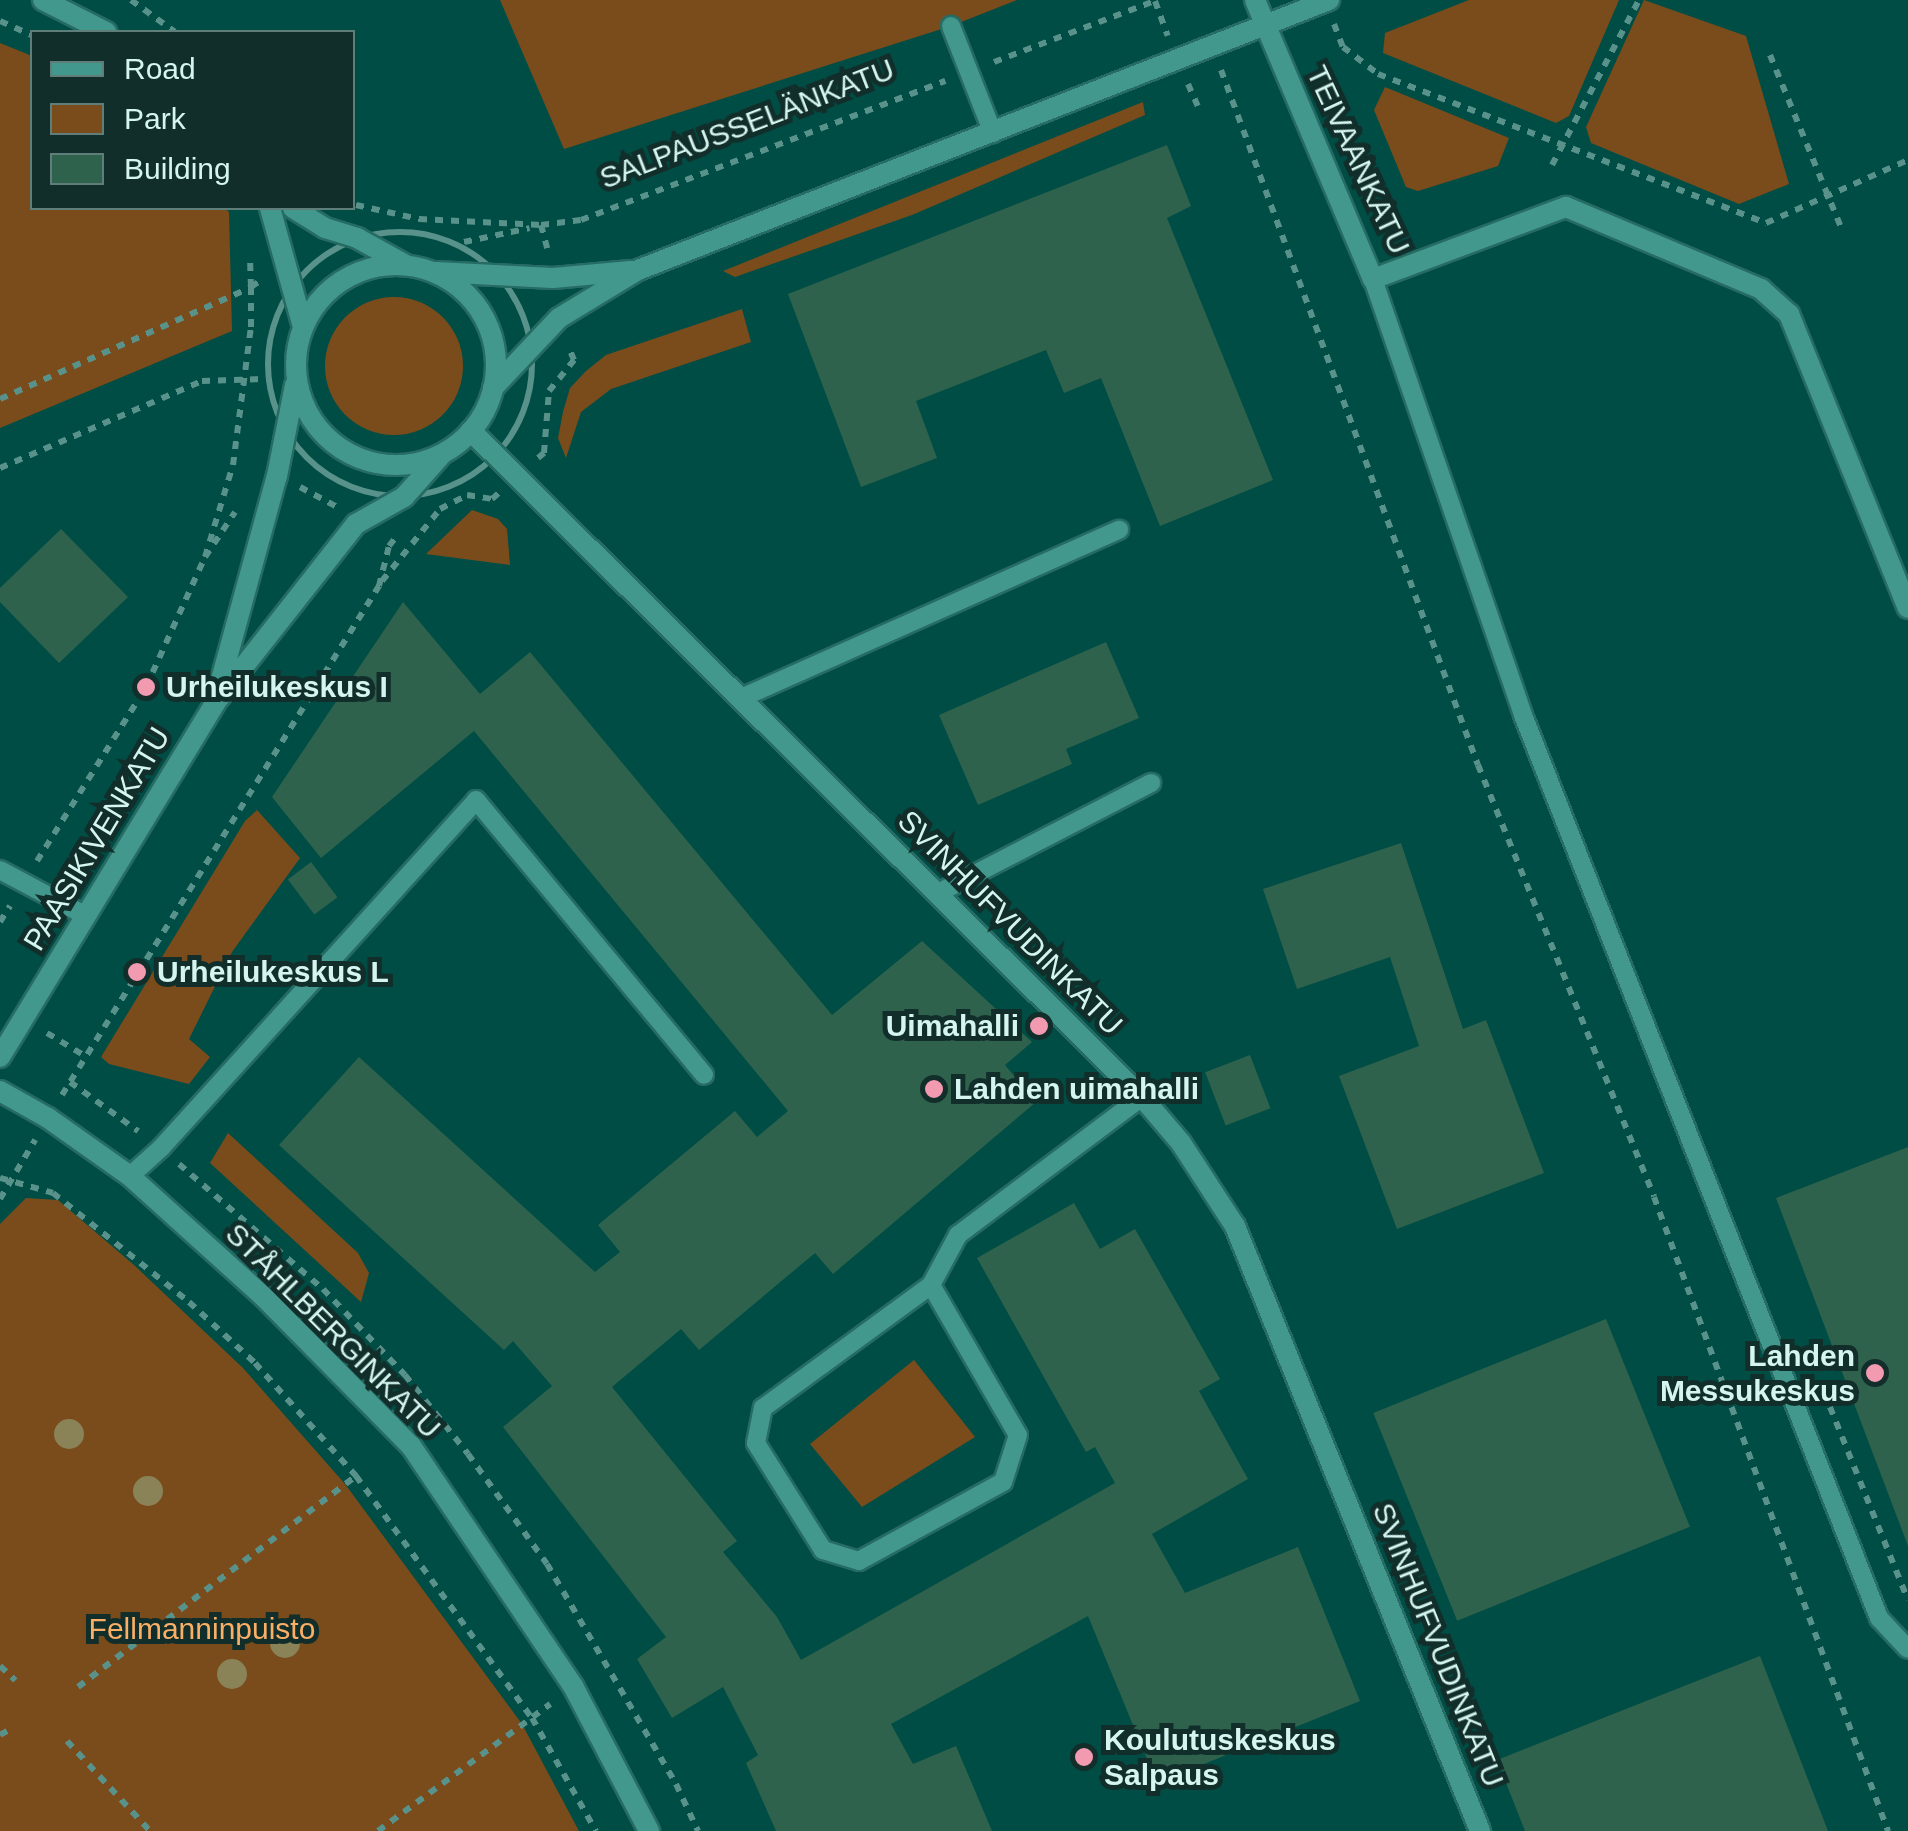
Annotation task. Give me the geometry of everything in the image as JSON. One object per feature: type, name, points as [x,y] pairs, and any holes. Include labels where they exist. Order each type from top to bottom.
[{"type":"street","points":[[43,0],[102,30]]},
{"type":"street","name":"TEIVAANKATU","points":[[1256,0],[1373,279],[1566,206],[1761,289],[1789,314],[1908,608]]},
{"type":"street","points":[[271,210],[288,260],[303,326],[296,378],[318,428],[338,447],[362,460],[388,465],[416,463],[442,454],[471,432],[494,388],[559,318],[638,270],[1327,1]]},
{"type":"street","points":[[296,210],[324,228],[357,238],[408,266]]},
{"type":"street","points":[[303,326],[320,299],[345,278],[376,267],[554,278],[638,270]]},
{"type":"street","points":[[434,272],[464,292],[485,320],[493,342],[494,388]]},
{"type":"street","name":"PAASIKIVENKATU","points":[[215,703],[287,433],[296,378]]},
{"type":"street","name":"SVINHUFVUDINKATU","points":[[471,432],[1142,1097],[1180,1143],[1235,1226],[1480,1831]]},
{"type":"street","name":"PAASIKIVENKATU","points":[[0,1057],[215,703],[356,524],[411,502],[442,454]]},
{"type":"street","name":"STÅHLBERGINKATU","points":[[0,1092],[48,1118],[130,1176],[264,1297],[410,1446],[574,1686],[648,1831]]},
{"type":"lane","points":[[951,26],[993,133]]},
{"type":"lane","points":[[1373,279],[1523,715],[1879,1618],[1908,1649]]},
{"type":"lane","points":[[741,698],[1118,530]]},
{"type":"lane","points":[[938,894],[1151,783]]},
{"type":"lane","points":[[130,1176],[161,1148],[476,800],[704,1076]]},
{"type":"lane","points":[[0,870],[86,916]]},
{"type":"lane","points":[[932,1285],[1018,1434],[1003,1482],[859,1561],[823,1550],[756,1444],[764,1408],[932,1285],[958,1235],[1142,1097]]},
{"type":"path","points":[[130,0],[172,30]]},
{"type":"path","name":"SALPAUSSELÄNKATU","points":[[355,206],[419,219],[541,225],[582,220],[1155,0]]},
{"type":"path","points":[[1327,1],[1343,47],[1378,74],[1766,223],[1908,160]]},
{"type":"path","points":[[1552,166],[1638,2]]},
{"type":"path","points":[[0,21],[30,34]]},
{"type":"path","points":[[1212,46],[1478,765],[1654,1197],[1888,1831]]},
{"type":"path","points":[[1770,55],[1843,232]]},
{"type":"path","points":[[456,244],[541,225]]},
{"type":"path","points":[[418,232],[456,244],[498,274],[526,321],[532,348],[526,406],[496,456],[464,480],[411,502],[369,493],[336,480],[308,460],[287,433],[268,378],[269,346],[277,316],[310,267],[357,238],[418,232]]},
{"type":"path","points":[[0,398],[251,287],[288,260]]},
{"type":"path","points":[[0,922],[146,687],[205,557],[233,465],[245,379],[251,287]]},
{"type":"path","points":[[0,468],[202,381],[268,378]]},
{"type":"path","points":[[411,502],[428,494]]},
{"type":"path","points":[[379,586],[389,546],[398,533]]},
{"type":"path","points":[[70,1082],[400,554]]},
{"type":"path","points":[[0,1178],[53,1193],[189,1302],[255,1363],[356,1476],[532,1718],[596,1831]]},
{"type":"path","points":[[78,1687],[356,1476]]},
{"type":"path","points":[[0,1666],[15,1680]]},
{"type":"path","points":[[378,1831],[532,1718]]},
{"type":"path","points":[[0,1735],[9,1730]]},
{"type":"path","points":[[67,1740],[150,1831]]},
{"type":"green space","points":[[500,0],[1017,0],[951,26],[564,149]]},
{"type":"green space","points":[[1469,0],[1619,0],[1569,116],[1556,123],[1383,53],[1385,33]]},
{"type":"green space","points":[[1644,0],[1746,36],[1789,184],[1739,204],[1591,143],[1586,127]]},
{"type":"green space","points":[[0,43],[30,55],[30,210],[226,210],[232,331],[0,428]]},
{"type":"green space","points":[[1385,87],[1509,138],[1498,166],[1418,191],[1406,187],[1374,110]]},
{"type":"green space","points":[[1143,102],[1145,115],[912,215],[735,277],[723,271]]},
{"type":"green space","points":[[394,297],[421,302],[443,317],[458,339],[463,366],[458,393],[443,415],[421,430],[394,435],[367,430],[345,415],[330,393],[325,366],[330,339],[345,317],[367,302]]},
{"type":"green space","points":[[742,309],[751,342],[611,389],[581,412],[566,458],[558,438],[563,412],[570,388],[586,371],[606,355]]},
{"type":"green space","points":[[472,510],[498,519],[507,529],[510,565],[426,554]]},
{"type":"green space","points":[[257,810],[300,858],[232,952],[189,1039],[210,1057],[189,1084],[109,1064],[101,1057],[245,821]]},
{"type":"green space","points":[[228,1133],[358,1253],[369,1273],[361,1302],[210,1163]]},
{"type":"green space","name":"Fellmanninpuisto","points":[[26,1198],[58,1200],[134,1265],[243,1368],[345,1484],[522,1724],[579,1831],[0,1831],[0,1224]]},
{"type":"green space","points":[[914,1360],[975,1437],[862,1507],[810,1444]]},
{"type":"building","points":[[1167,145],[1191,206],[1167,218],[1273,480],[1160,526],[1101,378],[1064,393],[1046,350],[916,401],[937,458],[861,487],[788,294]]},
{"type":"building","points":[[61,529],[128,597],[59,663],[0,602],[0,588]]},
{"type":"building","points":[[403,602],[480,694],[530,652],[832,1015],[922,941],[1032,1042],[1005,1065],[1036,1102],[833,1274],[815,1253],[699,1350],[681,1329],[612,1387],[737,1541],[723,1552],[777,1617],[801,1660],[1115,1483],[1095,1447],[1086,1452],[977,1258],[1074,1203],[1100,1249],[1135,1229],[1220,1379],[1199,1391],[1248,1479],[1152,1534],[1185,1593],[1298,1547],[1360,1701],[1157,1783],[1088,1616],[891,1724],[913,1764],[956,1746],[992,1831],[776,1831],[746,1763],[758,1755],[723,1687],[672,1718],[637,1659],[666,1637],[503,1427],[552,1386],[513,1341],[504,1350],[279,1145],[359,1057],[595,1272],[620,1252],[598,1225],[735,1111],[757,1137],[788,1111],[474,731],[321,858],[272,797]]},
{"type":"building","points":[[1106,642],[1139,718],[1066,749],[1072,764],[978,805],[939,715]]},
{"type":"building","points":[[1401,843],[1463,1029],[1486,1020],[1544,1173],[1397,1229],[1339,1076],[1419,1046],[1390,957],[1297,989],[1263,889]]},
{"type":"building","points":[[311,862],[337,897],[314,915],[288,879]]},
{"type":"building","points":[[1250,1055],[1270,1108],[1226,1125],[1205,1072]]},
{"type":"building","name":"Lahden Messukeskus","points":[[1908,1147],[1908,1546],[1776,1198]]},
{"type":"building","points":[[1606,1319],[1690,1527],[1457,1621],[1373,1413]]},
{"type":"building","points":[[1760,1656],[1828,1831],[1525,1831],[1497,1760]]},
{"type":"place","name":"Urheilukeskus I","points":[[146,687]]},
{"type":"place","name":"Urheilukeskus L","points":[[137,972]]},
{"type":"place","name":"Uimahalli","points":[[1039,1026]]},
{"type":"place","name":"Lahden uimahalli","points":[[934,1089]]},
{"type":"place","name":"Lahden Messukeskus","points":[[1875,1373]]},
{"type":"place","name":"Koulutuskeskus Salpaus","points":[[1084,1757]]}]
